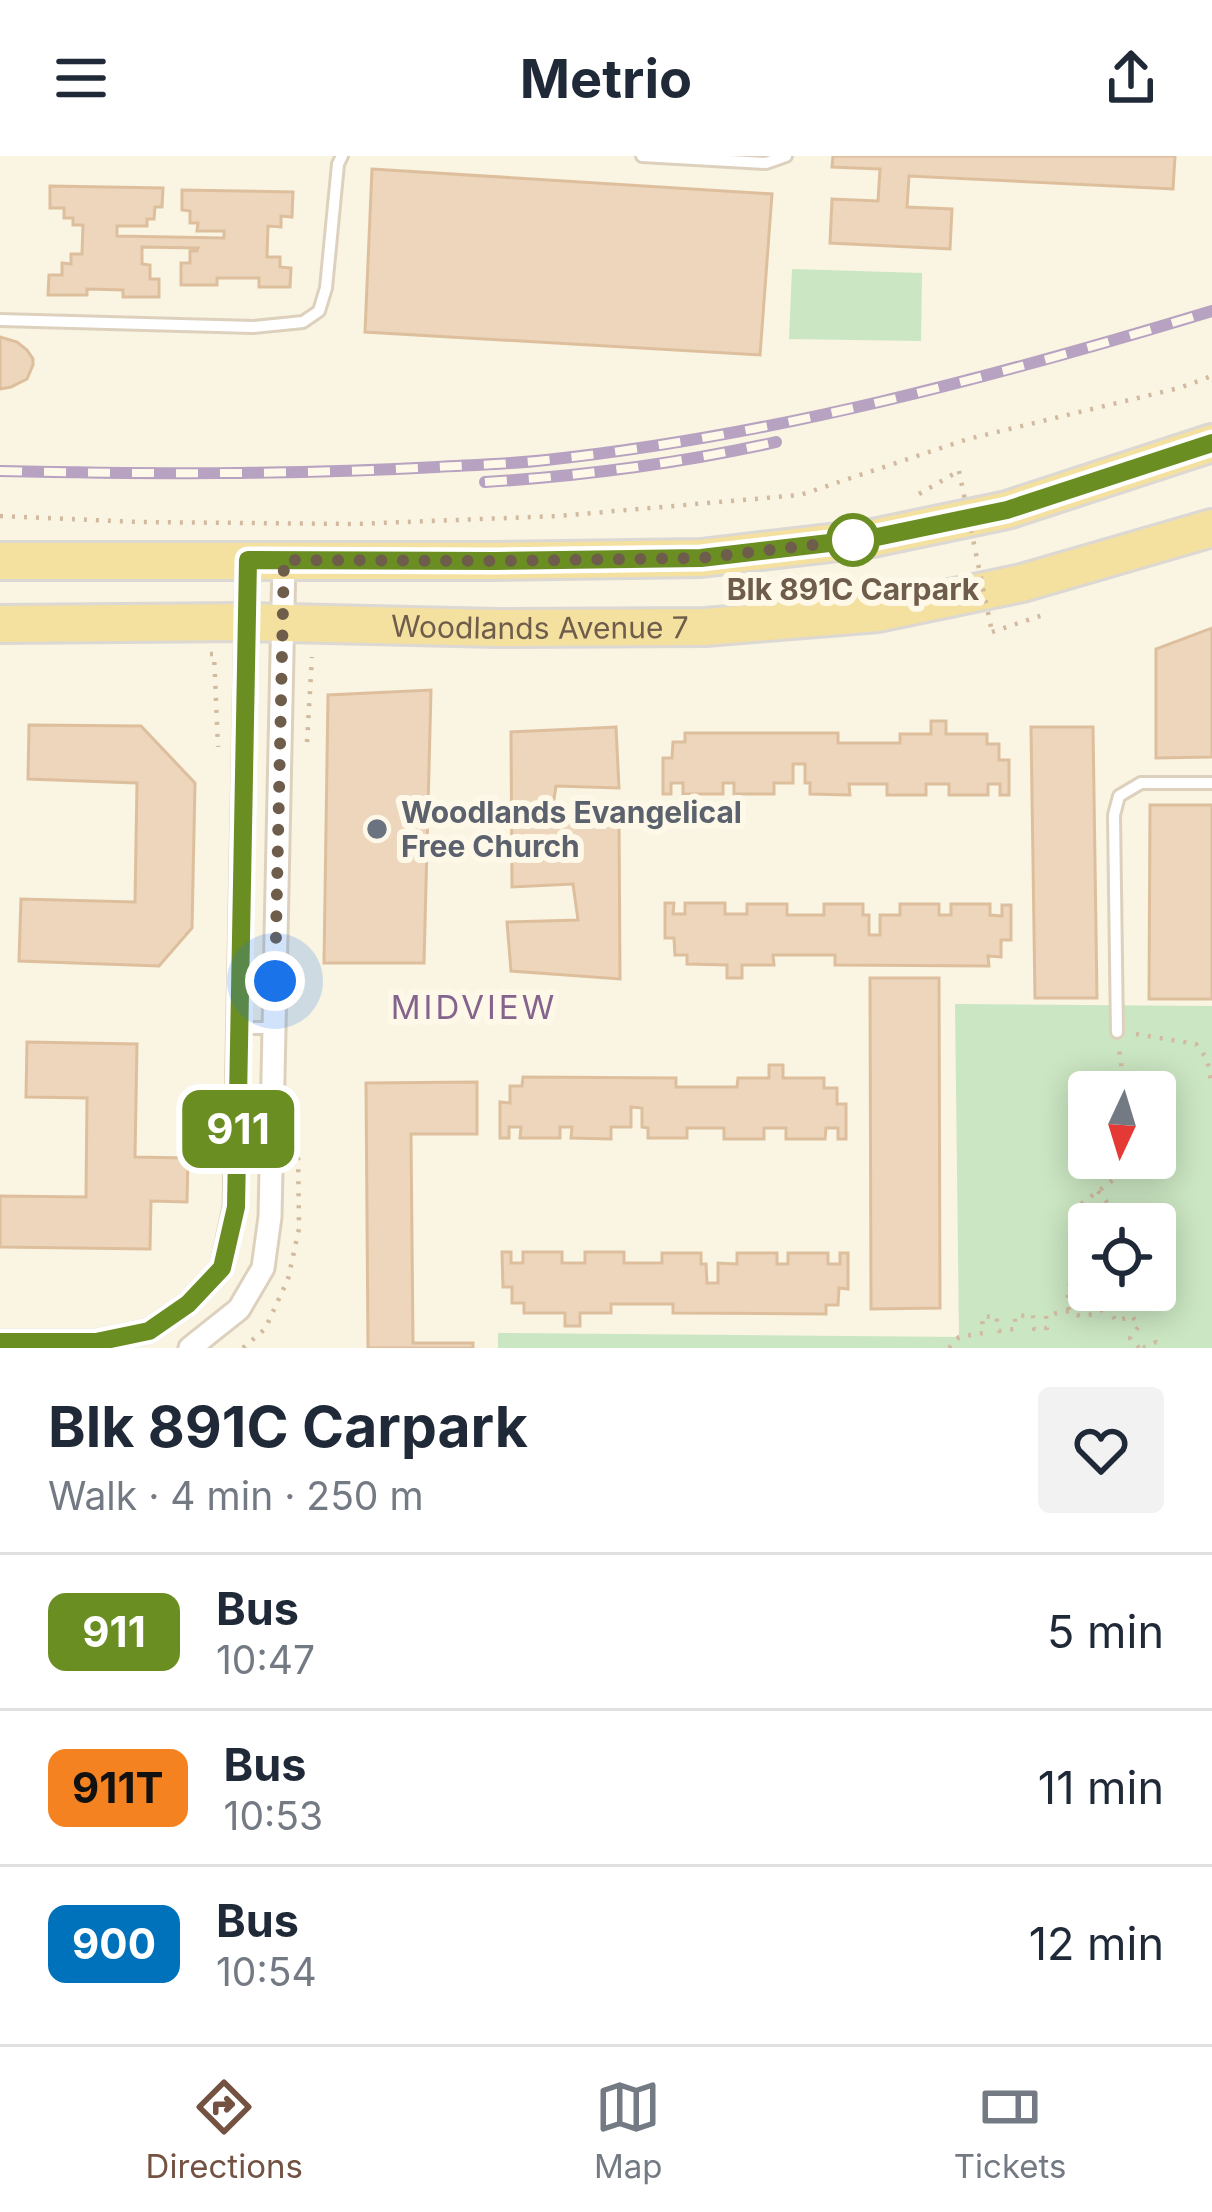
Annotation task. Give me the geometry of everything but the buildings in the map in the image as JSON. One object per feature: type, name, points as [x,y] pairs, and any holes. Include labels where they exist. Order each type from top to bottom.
[{"type":"main road","points":[[0,561],[701,558],[872,538],[1007,510],[1212,443]]},
{"type":"main road","name":"Woodlands Avenue 7","points":[[0,624],[705,627],[878,613],[1022,584],[1212,528]]},
{"type":"street","points":[[0,1342],[96,1342],[149,1331],[188,1304],[222,1268],[236,1207],[240,1028],[266,560]]},
{"type":"street","points":[[190,1348],[239,1310],[263,1268],[270,1217],[275,1028],[263,623],[266,560]]},
{"type":"lane","points":[[0,320],[254,327],[303,322],[320,311],[326,288],[338,164],[343,156]]},
{"type":"lane","points":[[642,156],[766,163],[786,156]]},
{"type":"lane","points":[[1117,1032],[1114,815],[1119,796],[1141,783],[1212,783]]},
{"type":"lane","points":[[240,1028],[275,1028]]},
{"type":"path","points":[[0,516],[354,524],[558,516],[800,495],[968,439],[1212,376]]},
{"type":"path","points":[[959,471],[992,632]]},
{"type":"path","points":[[214,655],[218,748]]},
{"type":"path","points":[[1122,1071],[1117,1032],[1196,1044],[1207,1059],[1212,1086]]},
{"type":"path","points":[[1083,1203],[1120,1179]]},
{"type":"path","points":[[1098,1191],[1107,1203]]},
{"type":"path","points":[[950,1348],[959,1337],[982,1333],[982,1317],[996,1316],[999,1330],[1015,1329],[1016,1316],[1033,1316],[1034,1329],[1047,1328],[1046,1316],[1070,1311],[1088,1316],[1098,1311]]},
{"type":"path","points":[[1110,1311],[1116,1321],[1132,1316],[1139,1326],[1130,1338],[1141,1348],[1156,1342],[1161,1348]]},
{"type":"green space","points":[[792,269],[922,273],[921,341],[789,339]]},
{"type":"green space","points":[[955,1004],[1212,1006],[1212,1348],[498,1348],[498,1333],[959,1337]]},
{"type":"railway","points":[[0,471],[382,470],[631,449],[882,401],[1212,311]]},
{"type":"railway","points":[[485,482],[631,468],[776,442]]},
{"type":"bus line","name":"911","points":[[0,1342],[96,1342],[149,1331],[188,1304],[222,1268],[236,1207],[248,560],[701,558],[872,538],[1007,510],[1212,443]]},
{"type":"place","name":"Blk 891C Carpark","points":[[853,540]]},
{"type":"place","name":"Woodlands Evangelical Free Church","points":[[377,829]]},
{"type":"district","name":"MIDVIEW","points":[[474,1007]]},
{"type":"route","points":[[275,981],[284,560],[701,558],[872,538],[853,540]]}]
